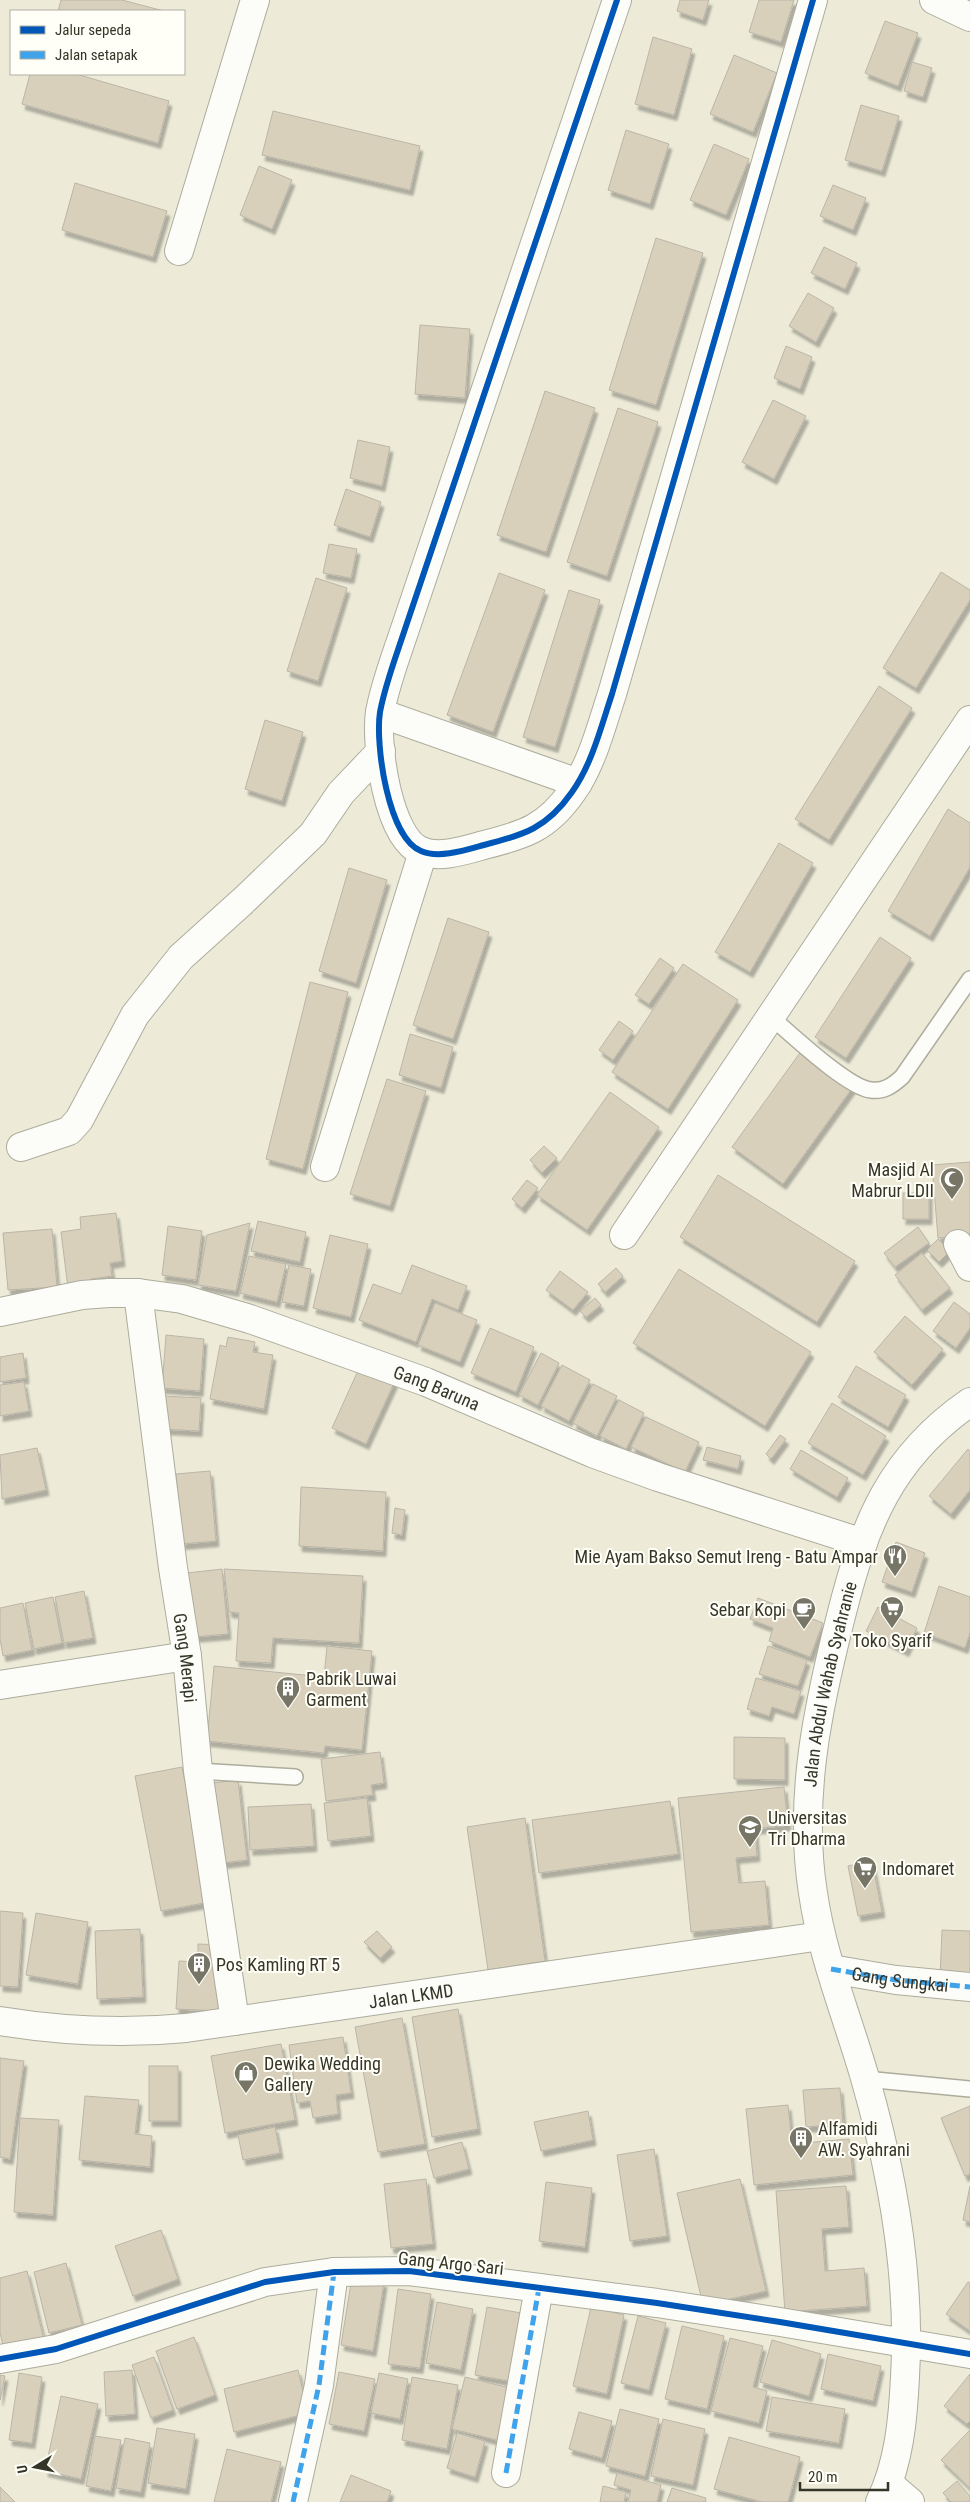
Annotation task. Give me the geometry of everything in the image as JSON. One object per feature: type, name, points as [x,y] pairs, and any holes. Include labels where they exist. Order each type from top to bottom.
[{"type":"street","points":[[179,251],[255,0]]},
{"type":"street","points":[[617,0],[401,642],[380,713],[380,751],[397,824],[408,842],[423,852],[450,852],[469,849],[526,834],[565,802],[578,782],[598,736],[612,694],[813,0]]},
{"type":"street","points":[[934,0],[970,17]]},
{"type":"street","points":[[380,713],[578,782]]},
{"type":"street","points":[[624,1235],[970,720]]},
{"type":"street","points":[[21,1147],[69,1131],[83,1112],[135,1015],[181,957],[244,901],[313,834],[341,793],[380,751]]},
{"type":"street","points":[[326,1167],[423,852]]},
{"type":"street","name":"Gang Baruna","points":[[0,1312],[82,1295],[138,1293],[182,1299],[250,1319],[426,1382],[617,1462],[863,1543]]},
{"type":"street","name":"Gang Merapi","points":[[138,1293],[173,1568],[187,1656],[198,1771],[234,2021]]},
{"type":"street","name":"Jalan Abdul Wahab Syahranie","points":[[885,2493],[901,2426],[907,2345],[907,2304],[901,2242],[884,2150],[866,2079],[821,1936],[812,1892],[808,1848],[810,1778],[824,1683],[846,1597],[863,1543],[882,1496],[921,1443],[949,1416],[970,1402]]},
{"type":"street","points":[[0,1685],[187,1656]]},
{"type":"street","name":"Jalan LKMD","points":[[0,2021],[59,2028],[127,2032],[234,2021],[821,1936]]},
{"type":"street","name":"Gang Sungkai","points":[[831,1969],[896,1980],[970,1987]]},
{"type":"street","name":"Gang Argo Sari","points":[[0,2359],[56,2349],[210,2298],[265,2282],[334,2272],[409,2271],[780,2322],[907,2345],[970,2354]]},
{"type":"street","points":[[293,2502],[319,2385],[334,2272]]},
{"type":"street","points":[[506,2473],[539,2288]]},
{"type":"street","points":[[885,2493],[910,2502]]},
{"type":"lane","points":[[770,1017],[847,1080],[866,1090],[879,1090],[892,1086],[902,1077],[970,979]]},
{"type":"lane","points":[[198,1771],[295,1776]]},
{"type":"lane","points":[[866,2079],[970,2089]]},
{"type":"building","points":[[61,0],[122,0],[160,10],[58,10]]},
{"type":"building","points":[[680,0],[709,0],[703,20],[677,11]]},
{"type":"building","points":[[759,0],[794,0],[781,42],[749,32]]},
{"type":"building","points":[[885,21],[918,33],[898,86],[865,73]]},
{"type":"building","points":[[653,37],[692,49],[674,115],[635,104]]},
{"type":"building","points":[[734,55],[777,73],[753,132],[710,114]]},
{"type":"building","points":[[912,62],[932,68],[923,97],[904,91]]},
{"type":"building","points":[[30,75],[79,75],[169,101],[158,143],[22,104]]},
{"type":"building","points":[[861,105],[899,116],[882,171],[845,160]]},
{"type":"building","points":[[273,111],[420,146],[410,190],[262,155]]},
{"type":"building","points":[[626,130],[669,144],[650,204],[608,190]]},
{"type":"building","points":[[714,144],[749,159],[726,215],[690,200]]},
{"type":"building","points":[[259,166],[292,180],[272,229],[240,215]]},
{"type":"building","points":[[75,183],[167,211],[153,257],[62,230]]},
{"type":"building","points":[[833,185],[866,198],[853,230],[820,216]]},
{"type":"building","points":[[656,238],[703,253],[656,405],[609,390]]},
{"type":"building","points":[[824,247],[857,263],[845,289],[811,273]]},
{"type":"building","points":[[808,293],[834,308],[816,342],[789,326]]},
{"type":"building","points":[[420,325],[470,329],[465,398],[415,394]]},
{"type":"building","points":[[786,346],[812,357],[800,389],[774,378]]},
{"type":"building","points":[[545,391],[595,408],[546,552],[497,535]]},
{"type":"building","points":[[773,400],[806,416],[774,479],[742,462]]},
{"type":"building","points":[[618,408],[658,422],[607,576],[567,562]]},
{"type":"building","points":[[358,440],[390,447],[382,486],[350,478]]},
{"type":"building","points":[[346,489],[381,502],[370,537],[334,525]]},
{"type":"building","points":[[329,544],[357,549],[351,578],[323,573]]},
{"type":"building","points":[[941,572],[970,590],[970,600],[916,688],[883,668]]},
{"type":"building","points":[[499,573],[545,590],[493,732],[447,715]]},
{"type":"building","points":[[316,578],[347,588],[318,681],[287,671]]},
{"type":"building","points":[[569,590],[600,600],[555,747],[523,737]]},
{"type":"building","points":[[879,686],[912,708],[829,840],[795,819]]},
{"type":"building","points":[[265,720],[303,732],[282,801],[245,789]]},
{"type":"building","points":[[948,809],[970,823],[970,867],[930,936],[888,911]]},
{"type":"building","points":[[779,843],[813,863],[750,972],[715,952]]},
{"type":"building","points":[[349,868],[387,880],[356,983],[319,971]]},
{"type":"building","points":[[448,918],[489,932],[453,1039],[413,1025]]},
{"type":"building","points":[[880,937],[911,958],[846,1058],[815,1037]]},
{"type":"building","points":[[660,958],[674,968],[649,1004],[635,995]]},
{"type":"building","points":[[683,964],[738,1000],[668,1109],[612,1072]]},
{"type":"building","points":[[310,982],[348,992],[303,1169],[266,1159]]},
{"type":"building","points":[[619,1021],[633,1031],[613,1060],[599,1050]]},
{"type":"building","points":[[410,1034],[453,1047],[441,1088],[399,1075]]},
{"type":"building","points":[[802,1050],[853,1087],[783,1184],[732,1147]]},
{"type":"building","points":[[387,1079],[426,1091],[390,1206],[350,1194]]},
{"type":"building","points":[[610,1092],[659,1127],[587,1230],[537,1195]]},
{"type":"building","points":[[544,1146],[557,1158],[542,1173],[530,1160]]},
{"type":"building","name":"Masjid Al Mabrur LDII","points":[[970,1162],[970,1236],[938,1238],[932,1165]]},
{"type":"building","points":[[718,1175],[855,1261],[817,1322],[680,1237]]},
{"type":"building","points":[[527,1180],[538,1188],[522,1208],[512,1199]]},
{"type":"building","points":[[903,1193],[929,1193],[929,1219],[903,1219]]},
{"type":"building","points":[[116,1213],[122,1261],[110,1263],[112,1276],[91,1279],[91,1284],[68,1288],[61,1232],[81,1229],[80,1217]]},
{"type":"building","points":[[258,1221],[306,1232],[300,1262],[251,1251]]},
{"type":"building","points":[[250,1223],[236,1291],[198,1285],[207,1235]]},
{"type":"building","points":[[168,1226],[202,1231],[196,1280],[162,1275]]},
{"type":"building","points":[[918,1227],[929,1243],[895,1267],[884,1253]]},
{"type":"building","points":[[52,1229],[57,1287],[8,1290],[3,1233]]},
{"type":"building","points":[[330,1235],[368,1244],[351,1317],[313,1308]]},
{"type":"building","points":[[938,1239],[950,1251],[939,1262],[927,1250]]},
{"type":"building","points":[[922,1253],[950,1288],[922,1310],[895,1275]]},
{"type":"building","points":[[249,1256],[286,1264],[277,1302],[240,1293]]},
{"type":"building","points":[[289,1265],[311,1269],[304,1306],[282,1302]]},
{"type":"building","points":[[412,1265],[467,1286],[458,1310],[432,1299],[416,1342],[359,1320],[373,1284],[401,1294]]},
{"type":"building","points":[[616,1268],[623,1276],[605,1292],[598,1284]]},
{"type":"building","points":[[679,1269],[811,1352],[765,1426],[633,1343]]},
{"type":"building","points":[[560,1271],[588,1292],[573,1310],[546,1290]]},
{"type":"building","points":[[595,1298],[601,1305],[586,1317],[580,1311]]},
{"type":"building","points":[[954,1302],[970,1314],[970,1328],[956,1348],[933,1331]]},
{"type":"building","points":[[435,1303],[477,1320],[460,1362],[418,1345]]},
{"type":"building","points":[[905,1316],[943,1349],[912,1385],[874,1352]]},
{"type":"building","points":[[490,1328],[534,1347],[516,1392],[471,1373]]},
{"type":"building","points":[[166,1335],[204,1339],[200,1391],[162,1388]]},
{"type":"building","points":[[228,1337],[255,1342],[253,1352],[273,1355],[264,1409],[210,1399],[220,1345],[226,1347]]},
{"type":"building","points":[[23,1353],[26,1378],[0,1382],[0,1357]]},
{"type":"building","points":[[541,1353],[559,1363],[538,1405],[519,1395]]},
{"type":"building","points":[[361,1364],[395,1381],[366,1444],[332,1428]]},
{"type":"building","points":[[562,1365],[590,1380],[569,1421],[541,1406]]},
{"type":"building","points":[[856,1366],[906,1395],[888,1427],[838,1397]]},
{"type":"building","points":[[24,1382],[29,1411],[0,1416],[0,1385]]},
{"type":"building","points":[[593,1384],[617,1396],[597,1436],[573,1423]]},
{"type":"building","points":[[164,1396],[201,1398],[199,1431],[162,1429]]},
{"type":"building","points":[[619,1400],[644,1413],[626,1449],[600,1436]]},
{"type":"building","points":[[832,1403],[886,1436],[863,1475],[808,1443]]},
{"type":"building","points":[[646,1417],[699,1442],[685,1472],[631,1447]]},
{"type":"building","points":[[780,1435],[786,1439],[771,1459],[766,1454]]},
{"type":"building","points":[[707,1447],[741,1456],[738,1469],[703,1460]]},
{"type":"building","points":[[37,1448],[46,1490],[2,1499],[0,1455]]},
{"type":"building","points":[[968,1449],[970,1451],[970,1490],[951,1514],[929,1496]]},
{"type":"building","points":[[801,1450],[848,1478],[837,1497],[790,1469]]},
{"type":"building","points":[[210,1471],[216,1541],[182,1544],[176,1474]]},
{"type":"building","points":[[301,1487],[386,1492],[383,1551],[299,1546]]},
{"type":"building","points":[[395,1508],[405,1510],[402,1535],[392,1533]]},
{"type":"building","points":[[896,1542],[925,1553],[912,1592],[882,1582]]},
{"type":"building","points":[[222,1569],[228,1634],[193,1637],[187,1573]]},
{"type":"building","points":[[224,1569],[363,1576],[359,1643],[273,1638],[271,1663],[236,1661],[239,1613],[229,1612]]},
{"type":"building","points":[[939,1586],[970,1597],[970,1633],[965,1648],[924,1633]]},
{"type":"building","points":[[84,1591],[93,1638],[64,1643],[55,1597]]},
{"type":"building","points":[[53,1597],[62,1643],[34,1649],[25,1603]]},
{"type":"building","points":[[758,1598],[823,1623],[810,1657],[769,1641],[773,1628],[750,1619]]},
{"type":"building","points":[[23,1603],[32,1650],[3,1656],[0,1639],[0,1608]]},
{"type":"building","name":"Toko Syarif","points":[[878,1607],[917,1628],[906,1651],[866,1631]]},
{"type":"building","name":"Pabrik Luwai Garment","points":[[327,1646],[372,1651],[362,1750],[325,1746],[324,1753],[207,1741],[214,1666],[324,1677]]},
{"type":"building","points":[[768,1646],[807,1660],[798,1686],[759,1674]]},
{"type":"building","points":[[756,1678],[801,1691],[794,1714],[772,1707],[769,1716],[747,1709]]},
{"type":"building","points":[[734,1737],[785,1738],[785,1780],[734,1779]]},
{"type":"building","points":[[380,1752],[384,1783],[371,1785],[373,1795],[326,1801],[321,1759]]},
{"type":"building","points":[[182,1767],[209,1902],[161,1911],[135,1776]]},
{"type":"building","points":[[238,1780],[247,1860],[222,1863],[212,1783]]},
{"type":"building","name":"Universitas Tri Dharma","points":[[784,1787],[788,1825],[755,1829],[757,1856],[736,1858],[739,1883],[765,1881],[769,1925],[691,1932],[678,1798]]},
{"type":"building","points":[[367,1798],[371,1836],[328,1841],[324,1803]]},
{"type":"building","points":[[670,1801],[678,1854],[539,1873],[532,1820]]},
{"type":"building","points":[[311,1804],[314,1846],[250,1850],[248,1807]]},
{"type":"building","points":[[525,1818],[545,1961],[488,1970],[467,1827]]},
{"type":"building","name":"Indomaret","points":[[872,1861],[882,1912],[858,1916],[848,1866]]},
{"type":"building","points":[[0,1911],[23,1913],[18,1987],[0,1986]]},
{"type":"building","points":[[36,1913],[88,1922],[78,1984],[26,1975]]},
{"type":"building","points":[[140,1929],[143,1997],[97,1999],[95,1931]]},
{"type":"building","points":[[942,1930],[970,1931],[970,1979],[940,1978]]},
{"type":"building","points":[[377,1931],[392,1947],[380,1958],[364,1942]]},
{"type":"building","name":"Pos Kamling RT 5","points":[[198,1944],[223,1945],[220,2011],[176,2009],[179,1961],[198,1962]]},
{"type":"building","points":[[458,2009],[478,2129],[432,2137],[412,2017]]},
{"type":"building","points":[[402,2018],[425,2144],[378,2152],[355,2027]]},
{"type":"building","points":[[343,2037],[351,2093],[336,2095],[338,2114],[313,2118],[310,2101],[297,2103],[289,2045]]},
{"type":"building","points":[[281,2044],[295,2120],[225,2133],[211,2056]]},
{"type":"building","points":[[0,2058],[24,2061],[10,2159],[0,2157]]},
{"type":"building","points":[[149,2066],[178,2066],[178,2121],[149,2121]]},
{"type":"building","points":[[840,2088],[843,2124],[806,2127],[803,2090]]},
{"type":"building","points":[[85,2096],[139,2100],[135,2134],[152,2136],[150,2167],[79,2160]]},
{"type":"building","name":"Alfamidi AW. Syahrani","points":[[788,2105],[792,2144],[849,2139],[853,2175],[754,2185],[746,2109]]},
{"type":"building","points":[[970,2106],[970,2174],[965,2176],[941,2118]]},
{"type":"building","points":[[588,2111],[593,2140],[541,2151],[534,2122]]},
{"type":"building","points":[[20,2118],[59,2120],[53,2215],[14,2212]]},
{"type":"building","points":[[275,2127],[280,2153],[243,2160],[238,2135]]},
{"type":"building","points":[[462,2142],[469,2169],[434,2178],[427,2151]]},
{"type":"building","points":[[654,2149],[667,2236],[630,2241],[617,2155]]},
{"type":"building","points":[[426,2179],[433,2244],[391,2248],[384,2184]]},
{"type":"building","points":[[740,2179],[766,2291],[703,2305],[677,2193]]},
{"type":"building","points":[[546,2182],[592,2188],[585,2247],[539,2241]]},
{"type":"building","points":[[846,2186],[849,2227],[822,2229],[825,2271],[864,2268],[867,2306],[785,2312],[776,2191]]},
{"type":"building","points":[[970,2186],[970,2222],[963,2220]]},
{"type":"building","points":[[161,2230],[178,2279],[133,2296],[115,2246]]},
{"type":"building","points":[[66,2263],[82,2325],[49,2333],[34,2272]]},
{"type":"building","points":[[27,2271],[44,2340],[4,2349],[0,2333],[0,2278]]},
{"type":"building","points":[[352,2277],[384,2282],[373,2351],[341,2345]]},
{"type":"building","points":[[968,2282],[970,2283],[970,2331],[946,2314]]},
{"type":"building","points":[[398,2289],[431,2294],[420,2368],[388,2364]]},
{"type":"building","points":[[437,2302],[473,2309],[461,2370],[426,2363]]},
{"type":"building","points":[[487,2307],[521,2313],[509,2381],[475,2375]]},
{"type":"building","points":[[591,2307],[624,2315],[607,2394],[573,2386]]},
{"type":"building","points":[[638,2316],[666,2323],[649,2390],[621,2383]]},
{"type":"building","points":[[682,2326],[724,2336],[707,2409],[665,2399]]},
{"type":"building","points":[[194,2337],[215,2395],[177,2409],[156,2351]]},
{"type":"building","points":[[730,2338],[763,2346],[753,2387],[767,2391],[759,2423],[711,2411]]},
{"type":"building","points":[[772,2340],[821,2354],[809,2396],[760,2382]]},
{"type":"building","points":[[828,2354],[881,2366],[873,2401],[821,2389]]},
{"type":"building","points":[[154,2357],[173,2410],[151,2418],[132,2365]]},
{"type":"building","points":[[132,2370],[135,2414],[106,2416],[104,2372]]},
{"type":"building","points":[[298,2370],[308,2413],[234,2432],[224,2389]]},
{"type":"building","points":[[339,2372],[375,2379],[364,2431],[329,2424]]},
{"type":"building","points":[[19,2373],[42,2377],[32,2443],[9,2440]]},
{"type":"building","points":[[379,2373],[408,2379],[400,2419],[371,2413]]},
{"type":"building","points":[[970,2374],[970,2421],[967,2424],[944,2406]]},
{"type":"building","points":[[0,2375],[5,2376],[0,2400]]},
{"type":"building","points":[[412,2377],[458,2385],[447,2449],[402,2440]]},
{"type":"building","points":[[465,2377],[510,2388],[497,2440],[452,2429]]},
{"type":"building","points":[[61,2396],[98,2404],[81,2479],[45,2471]]},
{"type":"building","points":[[772,2397],[845,2409],[839,2443],[766,2431]]},
{"type":"building","points":[[620,2409],[659,2419],[645,2476],[606,2466]]},
{"type":"building","points":[[579,2412],[612,2421],[602,2458],[569,2449]]},
{"type":"building","points":[[663,2419],[705,2429],[693,2485],[651,2476]]},
{"type":"building","points":[[157,2428],[195,2434],[186,2489],[148,2483]]},
{"type":"building","points":[[970,2430],[970,2488],[941,2460]]},
{"type":"building","points":[[457,2433],[485,2441],[475,2477],[447,2468]]},
{"type":"building","points":[[95,2436],[121,2440],[111,2491],[86,2486]]},
{"type":"building","points":[[729,2437],[800,2457],[788,2502],[762,2502],[714,2489]]},
{"type":"building","points":[[125,2438],[150,2443],[141,2492],[116,2488]]},
{"type":"building","points":[[227,2449],[281,2462],[271,2502],[214,2502]]},
{"type":"building","points":[[617,2473],[661,2485],[657,2502],[628,2502],[631,2490],[614,2485]]},
{"type":"building","points":[[351,2475],[391,2491],[387,2502],[340,2502]]},
{"type":"building","points":[[957,2481],[970,2496],[970,2502],[951,2502],[943,2493]]},
{"type":"building","points":[[603,2486],[626,2492],[624,2502],[600,2502]]},
{"type":"building","points":[[0,2487],[15,2502],[0,2502]]},
{"type":"building","points":[[672,2488],[706,2498],[705,2502],[667,2502]]},
{"type":"marked path","points":[[831,1969],[896,1980],[970,1987]]},
{"type":"marked path","points":[[293,2502],[319,2385],[334,2272]]},
{"type":"marked path","points":[[506,2473],[539,2288]]},
{"type":"cycle path","points":[[617,0],[387,682],[382,702],[379,727],[382,767],[392,810],[400,828],[410,843],[421,851],[428,853],[444,854],[461,851],[511,838],[534,828],[544,822],[563,804],[585,770],[612,694],[813,0]]},
{"type":"cycle path","points":[[0,2359],[56,2349],[265,2282],[334,2272],[409,2271],[657,2303],[970,2354]]},
{"type":"place","name":"Masjid Al Mabrur LDII","points":[[952,1200]]},
{"type":"place","name":"Mie Ayam Bakso Semut Ireng - Batu Ampar","points":[[895,1577]]},
{"type":"place","name":"Toko Syarif","points":[[892,1629]]},
{"type":"place","name":"Sebar Kopi","points":[[804,1630]]},
{"type":"place","name":"Pabrik Luwai Garment","points":[[288,1709]]},
{"type":"place","name":"Universitas Tri Dharma","points":[[750,1848]]},
{"type":"place","name":"Indomaret","points":[[865,1889]]},
{"type":"place","name":"Pos Kamling RT 5","points":[[199,1985]]},
{"type":"place","name":"Dewika Wedding Gallery","points":[[246,2094]]},
{"type":"place","name":"Alfamidi AW. Syahrani","points":[[801,2159]]}]
